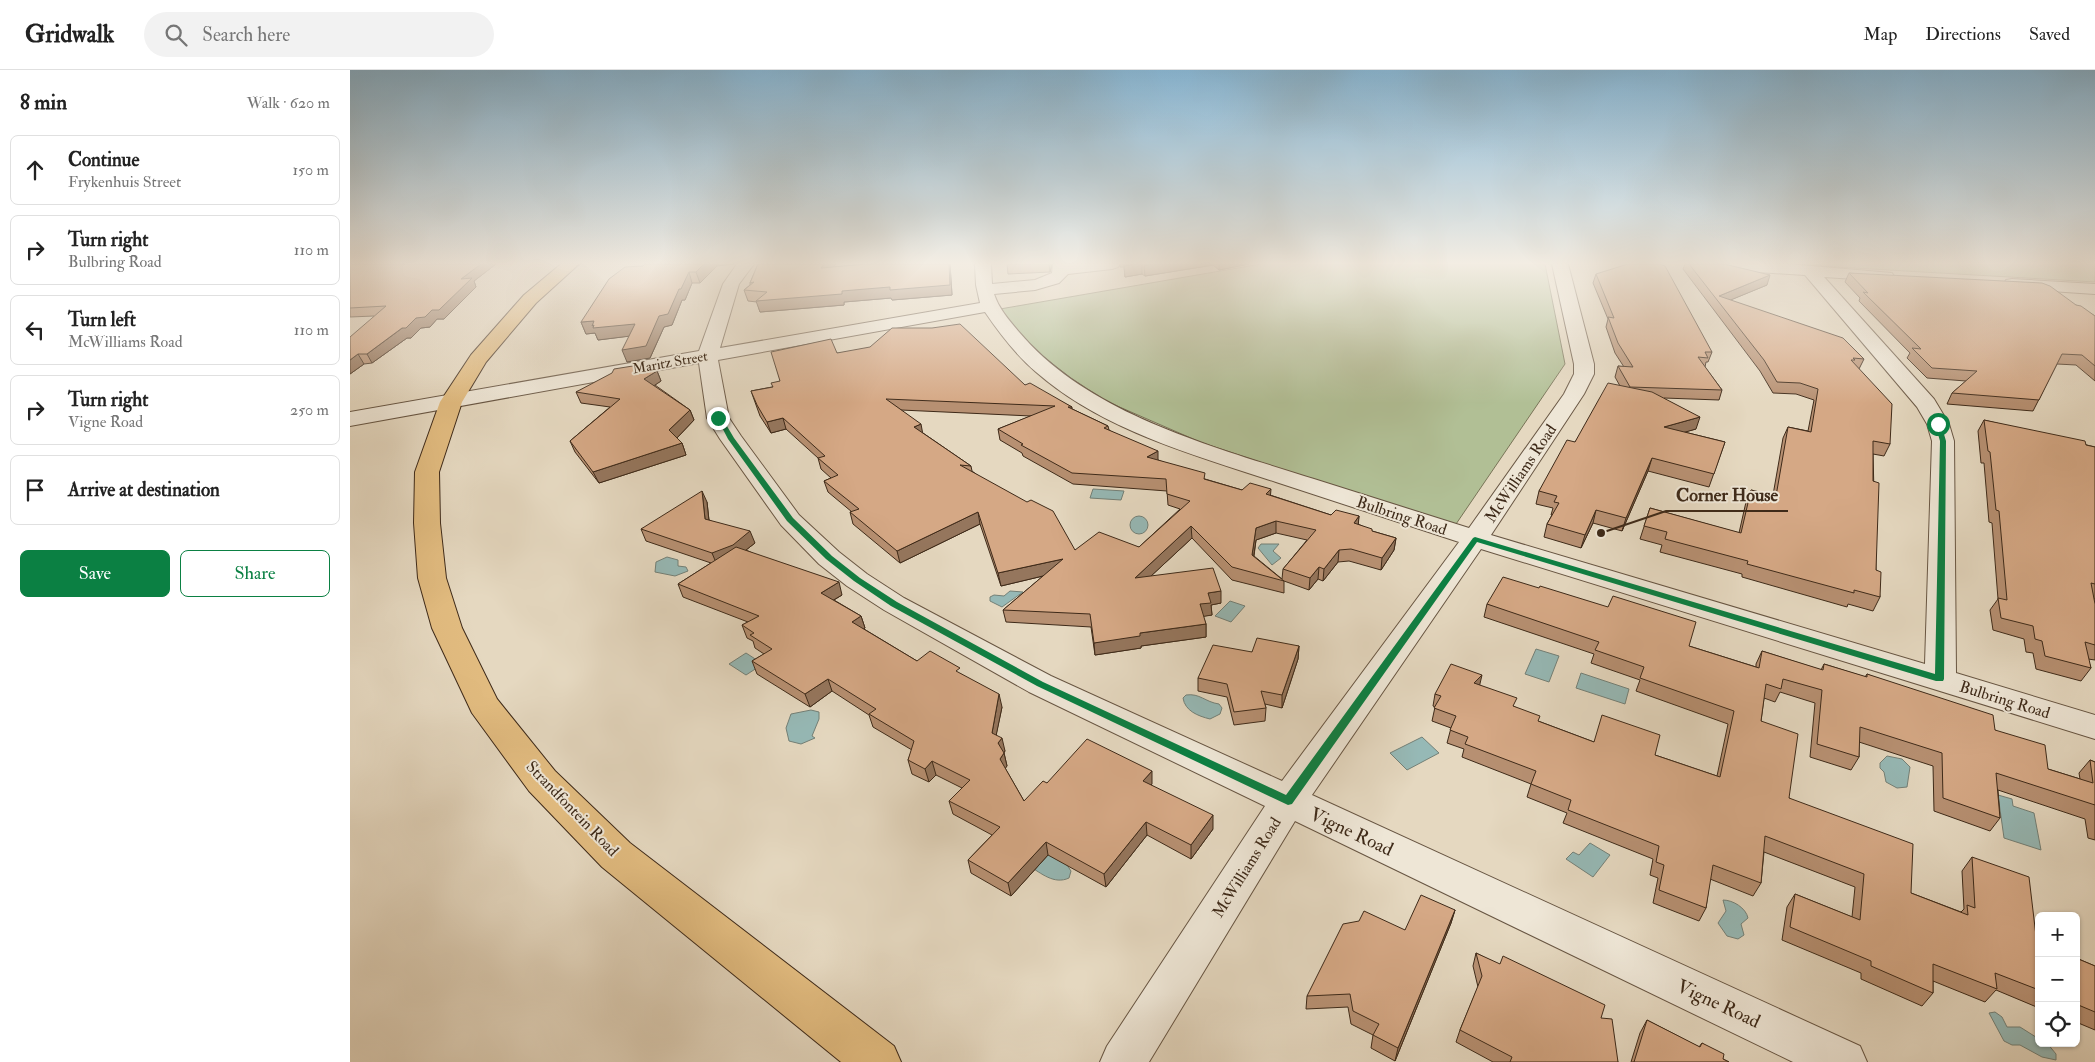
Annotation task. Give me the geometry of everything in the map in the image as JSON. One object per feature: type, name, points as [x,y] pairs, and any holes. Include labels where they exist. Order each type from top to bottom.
[{"type":"main road","name":"Strandfontein Road","points":[[520,310],[478,359],[451,402],[427,472],[427,523],[432,578],[447,628],[484,705],[542,781],[616,854],[878,1062]]},
{"type":"street","name":"Vigne Road","points":[[721,310],[708,355],[711,384],[718,418],[790,520],[829,558],[857,580],[894,604],[1040,684],[1844,1062]]},
{"type":"street","name":"Maritz Street","points":[[350,419],[708,355],[928,310]]},
{"type":"street","name":"Bulbring Road","points":[[996,310],[1016,343],[1032,360],[1096,403],[1143,426],[1207,452],[1475,539],[2095,727]]},
{"type":"street","name":"McWilliams Road","points":[[1123,1062],[1288,801],[1475,539],[1574,394],[1584,374],[1570,310]]},
{"type":"street","points":[[1844,310],[1926,404],[1938,424],[1943,441],[1940,679]]},
{"type":"green space","points":[[1001,310],[1554,310],[1565,364],[1454,527],[1200,442],[1108,402],[1072,379],[1021,339]]},
{"type":"water","points":[[1093,489],[1124,491],[1121,500],[1090,498]]},
{"type":"water","points":[[1139,516],[1145,519],[1148,525],[1145,531],[1139,534],[1133,531],[1130,525],[1133,519]]},
{"type":"water","points":[[1261,544],[1279,544],[1273,551],[1281,558],[1272,565],[1258,548]]},
{"type":"water","points":[[667,557],[678,560],[678,566],[686,567],[688,571],[675,576],[655,572],[656,562]]},
{"type":"water","points":[[1010,591],[1023,592],[1002,607],[990,601],[990,597],[994,595],[1004,596]]},
{"type":"water","points":[[1230,601],[1245,606],[1231,622],[1215,616]]},
{"type":"water","points":[[1536,649],[1559,656],[1549,682],[1525,674]]},
{"type":"water","points":[[746,653],[763,664],[746,675],[729,664]]},
{"type":"water","points":[[1581,673],[1629,689],[1625,704],[1576,688]]},
{"type":"water","points":[[1186,695],[1199,696],[1219,704],[1222,708],[1220,714],[1210,719],[1189,710],[1183,698]]},
{"type":"water","points":[[811,710],[819,712],[819,719],[812,736],[815,738],[801,744],[789,741],[786,728],[791,714]]},
{"type":"water","points":[[1422,737],[1439,753],[1407,770],[1390,753]]},
{"type":"water","points":[[1887,756],[1902,759],[1910,767],[1907,787],[1897,788],[1886,782],[1884,772],[1880,768],[1880,763]]},
{"type":"water","points":[[1998,795],[2012,799],[2013,806],[2034,813],[2041,850],[2004,838]]},
{"type":"water","points":[[1590,843],[1610,855],[1593,877],[1566,859],[1573,852],[1579,855]]},
{"type":"water","points":[[1042,851],[1067,865],[1071,871],[1069,878],[1063,880],[1053,879],[1029,866]]},
{"type":"water","points":[[1723,900],[1731,901],[1738,905],[1747,914],[1748,918],[1741,924],[1744,935],[1738,939],[1727,936],[1718,923],[1726,911]]},
{"type":"water","points":[[1995,1012],[2002,1017],[2007,1027],[2020,1027],[2035,1036],[2035,1047],[2050,1047],[2056,1054],[2056,1060],[2042,1057],[2020,1045],[2012,1045],[2004,1041],[1989,1013]]},
{"type":"building","points":[[381,310],[432,310],[425,317],[416,318],[406,328],[402,328],[367,354],[358,354],[350,360],[350,337]]},
{"type":"building","points":[[589,310],[670,310],[668,314],[659,316],[646,346],[622,350],[635,324],[593,328],[594,321],[581,322]]},
{"type":"building","points":[[1611,310],[1689,310],[1712,352],[1705,352],[1708,358],[1698,357],[1722,390],[1630,387],[1618,366],[1633,367],[1618,343],[1608,317],[1614,318]]},
{"type":"building","points":[[1725,310],[1761,310],[1843,338],[1864,359],[1853,358],[1855,360],[1851,360],[1892,404],[1890,444],[1873,441],[1873,481],[1879,483],[1876,570],[1881,572],[1880,597],[1854,590],[1854,593],[1747,564],[1748,561],[1665,539],[1667,532],[1644,526],[1650,508],[1741,533],[1751,490],[1776,496],[1788,427],[1811,432],[1818,389],[1800,383],[1777,382],[1764,360]]},
{"type":"building","points":[[1882,310],[2087,310],[2095,316],[2095,366],[2082,355],[2062,354],[2039,400],[1952,393],[1977,371],[1932,368],[1912,348],[1921,349]]},
{"type":"building","points":[[960,324],[1025,385],[1030,383],[1072,407],[1068,407],[1108,426],[1104,428],[1158,451],[1147,457],[1205,473],[1204,479],[1242,490],[1250,483],[1271,489],[1266,494],[1331,515],[1336,510],[1359,516],[1354,523],[1396,538],[1382,558],[1351,549],[1339,550],[1324,569],[1319,567],[1310,578],[1283,569],[1316,530],[1276,521],[1256,528],[1252,555],[1284,581],[1232,567],[1191,526],[1135,578],[1213,568],[1221,591],[1208,593],[1211,603],[1200,604],[1206,624],[1140,633],[1140,636],[1094,643],[1090,614],[1003,610],[1063,559],[998,573],[978,512],[897,551],[850,512],[859,509],[824,481],[838,475],[818,458],[825,456],[783,418],[767,422],[751,391],[773,387],[771,383],[780,381],[771,352],[831,339],[837,353],[870,347],[892,328],[932,328]],"holes":[[[886,399],[1055,406],[998,429],[1023,444],[1021,445],[1072,473],[1166,479],[1167,494],[1190,501],[1139,547],[1099,532],[1075,550],[1053,511],[1031,500],[1027,502],[960,465],[971,466],[914,427],[921,424]]]},
{"type":"building","points":[[639,365],[637,368],[657,371],[644,379],[690,410],[669,430],[682,443],[593,472],[570,441],[620,399],[576,392],[612,373],[614,369]]},
{"type":"building","points":[[1608,383],[1652,392],[1700,417],[1664,427],[1725,442],[1714,474],[1652,458],[1626,518],[1596,510],[1585,535],[1547,524],[1559,503],[1554,502],[1557,496],[1539,491],[1567,440],[1575,442]]},
{"type":"building","points":[[1984,420],[2085,441],[2086,445],[2095,447],[2095,584],[2091,583],[2095,604],[2095,645],[2085,642],[2091,668],[2045,656],[2042,641],[2035,639],[2033,626],[2001,618],[1998,598],[2007,600],[1999,511],[1996,510],[1990,452],[1988,451]]},
{"type":"building","points":[[702,491],[705,519],[750,531],[733,545],[712,553],[641,529]]},
{"type":"building","points":[[736,547],[839,582],[821,593],[861,616],[852,622],[917,661],[930,651],[960,668],[956,671],[999,694],[992,733],[1002,738],[998,743],[1004,753],[1000,759],[1024,801],[1043,781],[1047,783],[1087,739],[1152,771],[1143,781],[1213,815],[1191,845],[1146,822],[1104,874],[1046,842],[1008,883],[968,860],[1000,827],[949,801],[970,780],[932,761],[925,769],[908,760],[914,741],[869,714],[876,709],[828,679],[805,694],[752,661],[772,649],[750,635],[754,633],[742,625],[759,616],[678,584]]},
{"type":"building","points":[[1503,577],[1539,588],[1540,586],[1608,607],[1613,596],[1696,622],[1689,646],[1759,668],[1762,651],[1823,670],[1824,664],[1867,677],[1867,674],[1993,715],[1995,730],[2045,745],[2048,769],[2093,783],[2090,760],[2095,762],[2095,805],[1996,773],[2000,818],[1943,798],[1942,753],[1860,727],[1859,757],[1817,744],[1822,690],[1783,679],[1781,689],[1766,684],[1761,721],[1798,734],[1789,798],[1913,844],[1911,893],[1968,915],[1967,905],[1975,908],[1972,857],[2029,877],[2035,928],[2035,988],[1995,973],[1997,989],[1933,964],[1933,993],[1871,966],[1871,961],[1790,927],[1795,894],[1860,920],[1864,874],[1765,836],[1761,883],[1713,865],[1706,908],[1659,890],[1664,865],[1656,862],[1659,846],[1568,810],[1571,800],[1531,784],[1536,771],[1465,744],[1468,737],[1450,730],[1456,716],[1434,708],[1441,696],[1435,694],[1451,664],[1482,675],[1474,683],[1517,698],[1513,706],[1540,716],[1538,721],[1594,742],[1602,715],[1660,735],[1655,755],[1720,777],[1734,711],[1640,678],[1644,667],[1595,650],[1599,642],[1487,604]]},
{"type":"building","points":[[1257,638],[1299,646],[1282,695],[1261,691],[1266,708],[1234,712],[1227,684],[1198,678],[1213,645],[1252,652]]},
{"type":"building","points":[[1421,895],[1455,910],[1398,1048],[1373,1035],[1379,1024],[1353,1011],[1350,994],[1307,996],[1343,924],[1359,921],[1364,911],[1405,930]]},
{"type":"building","points":[[1476,953],[1500,964],[1503,956],[1605,1005],[1601,1018],[1612,1019],[1618,1062],[1510,1062],[1512,1057],[1460,1030],[1482,976]]},
{"type":"building","points":[[2080,960],[2095,966],[2095,1012],[2080,1006]]},
{"type":"building","points":[[1647,1020],[1700,1047],[1702,1043],[1724,1054],[1723,1059],[1729,1062],[1634,1062]]},
{"type":"place","name":"Corner House","points":[[1601,533]]},
{"type":"route","points":[[718,418],[790,520],[829,558],[857,580],[894,604],[1040,684],[1288,801],[1475,539],[1940,679],[1943,441],[1938,424]]}]
